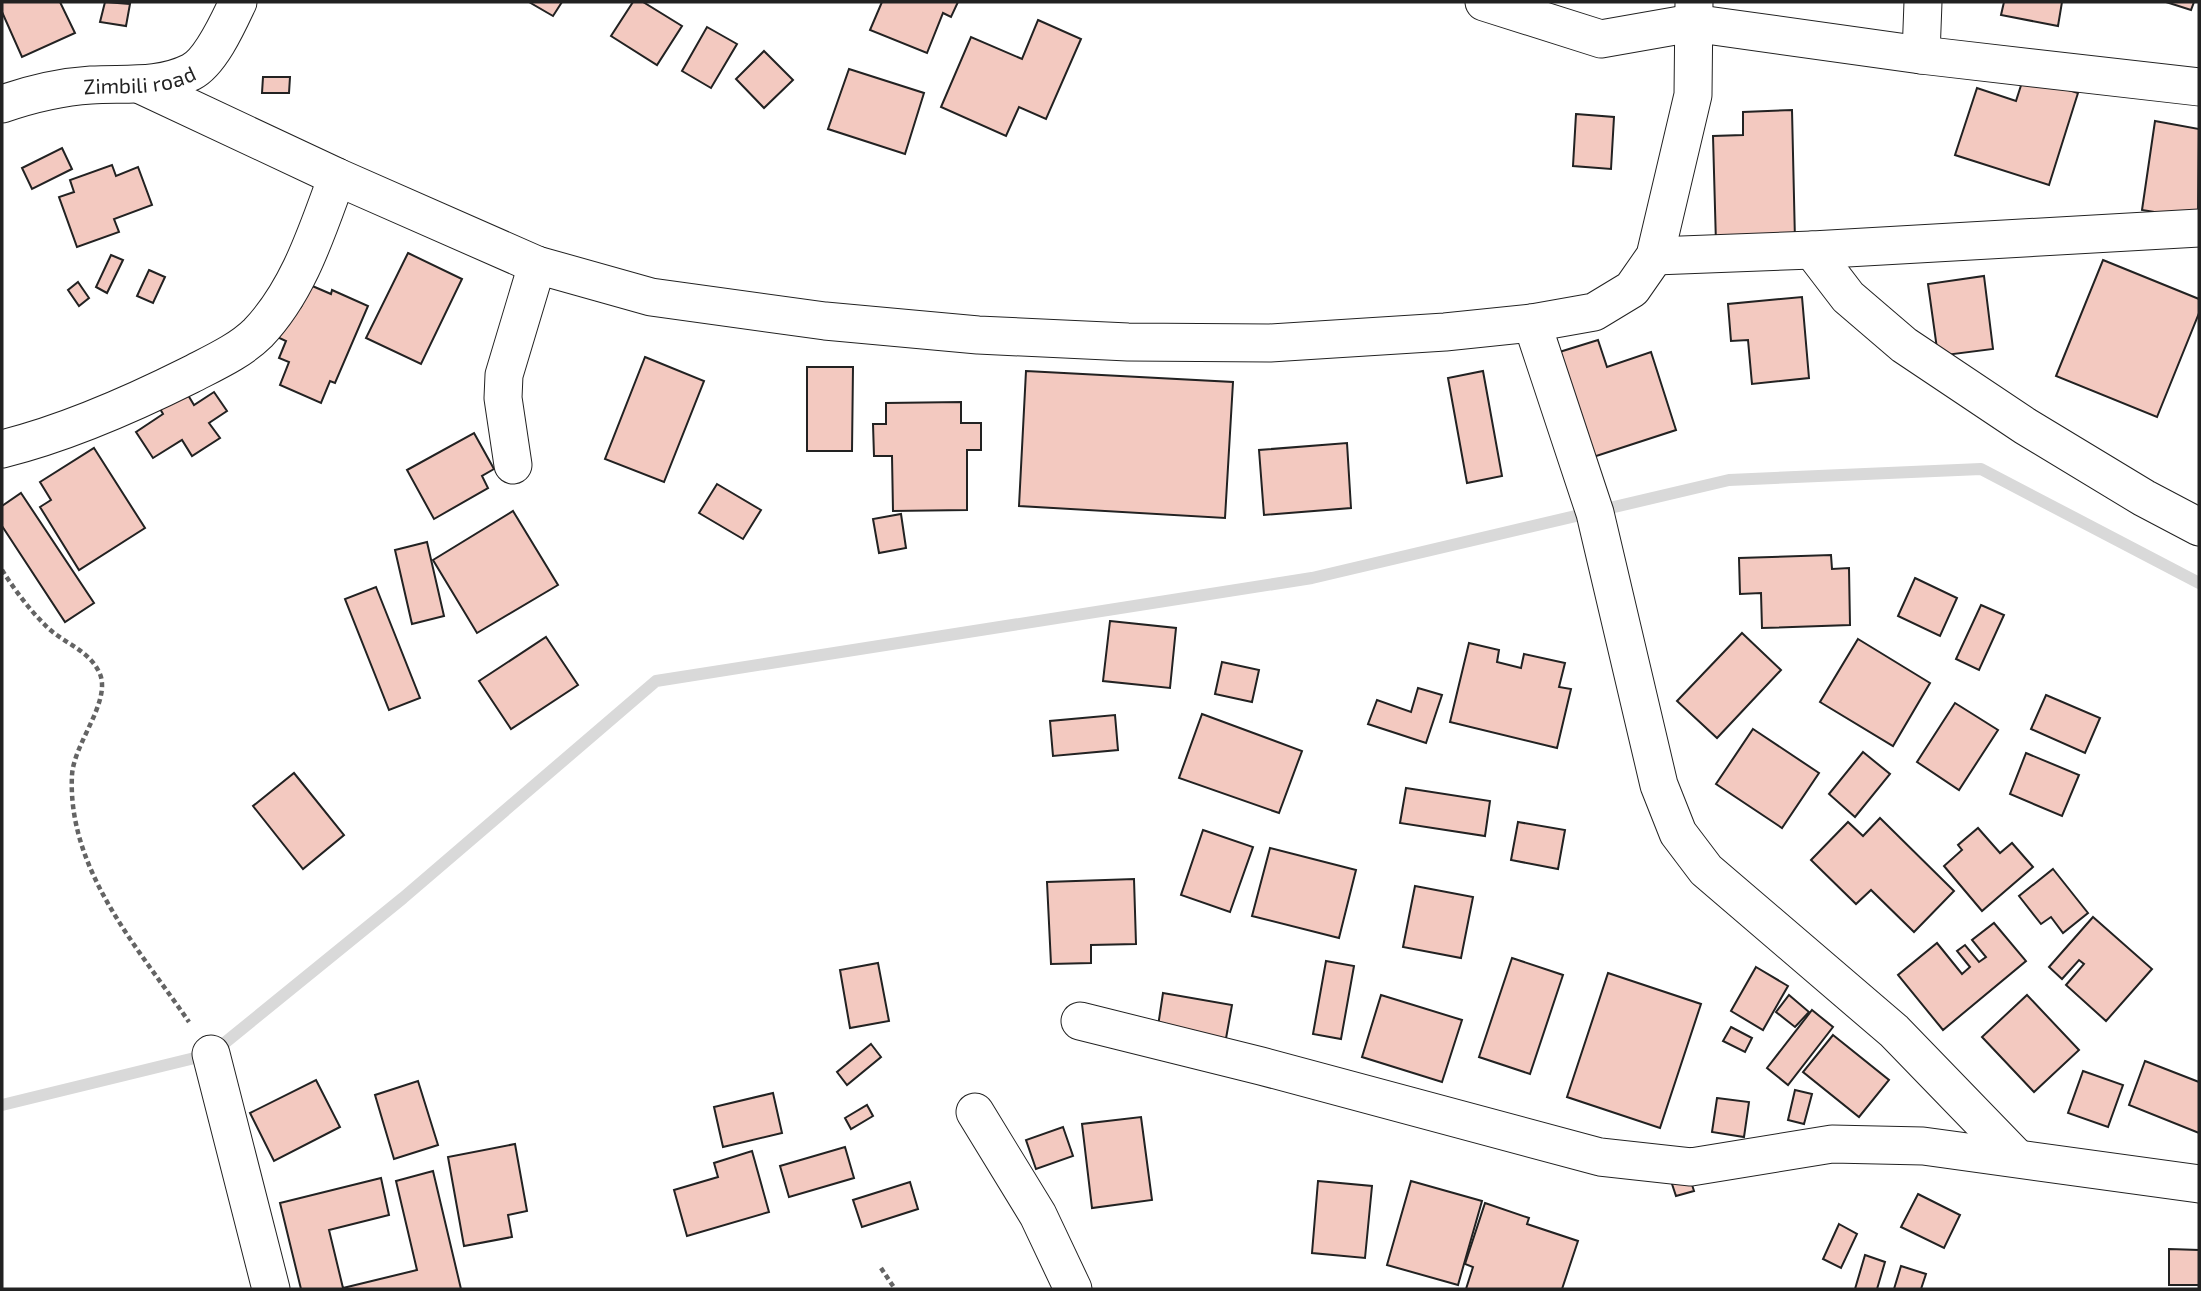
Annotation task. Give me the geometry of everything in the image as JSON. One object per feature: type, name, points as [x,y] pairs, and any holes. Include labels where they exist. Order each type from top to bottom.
[{"type":"street","name":"Zimbili road","points":[[2,104],[32,93],[91,85],[143,86],[193,72],[220,41],[238,2]]},
{"type":"street","points":[[1484,2],[1601,38],[1693,12],[1921,55],[2199,87]]},
{"type":"street","points":[[1921,55],[1923,2]]},
{"type":"street","points":[[143,86],[337,177],[537,265],[651,297],[825,321],[978,335],[1128,342],[1270,343],[1445,332],[1532,323],[1594,312],[1632,289],[1655,256],[1693,95],[1693,12]]},
{"type":"street","points":[[2,449],[49,436],[145,397],[221,359],[257,334],[290,291],[337,177]]},
{"type":"street","points":[[1655,256],[2199,228]]},
{"type":"street","points":[[1811,250],[1849,297],[1904,345],[2025,426],[2144,498],[2199,527]]},
{"type":"street","points":[[513,465],[503,398],[504,375],[537,265]]},
{"type":"street","points":[[1532,323],[1595,513],[1659,785],[1678,833],[1706,870],[1894,1031],[2017,1158]]},
{"type":"street","points":[[1080,1021],[1600,1157],[1691,1167],[1832,1144],[1923,1146],[2199,1184]]},
{"type":"street","points":[[211,1054],[271,1289]]},
{"type":"street","points":[[975,1112],[1038,1215],[1073,1289]]},
{"type":"path","points":[[2,570],[46,626],[82,649],[100,675],[102,692],[97,710],[79,743],[72,776],[75,812],[84,854],[105,899],[211,1054]]},
{"type":"path","points":[[881,1268],[895,1289]]},
{"type":"building","points":[[2,2],[60,2],[75,33],[22,57],[2,12]]},
{"type":"building","points":[[105,2],[130,4],[126,26],[100,22]]},
{"type":"building","points":[[529,2],[562,2],[553,16]]},
{"type":"building","points":[[633,2],[643,2],[682,26],[657,65],[611,36]]},
{"type":"building","points":[[882,2],[958,2],[951,17],[943,13],[927,53],[870,30]]},
{"type":"building","points":[[2004,2],[2062,2],[2058,26],[2001,15]]},
{"type":"building","points":[[2166,2],[2194,2],[2191,10]]},
{"type":"building","points":[[1038,20],[1081,39],[1046,119],[1019,107],[1006,136],[941,107],[971,37],[1022,59]]},
{"type":"building","points":[[707,27],[737,44],[711,88],[682,71]]},
{"type":"building","points":[[764,51],[793,80],[764,108],[736,79]]},
{"type":"building","points":[[849,69],[924,93],[905,154],[828,129]]},
{"type":"building","points":[[2024,76],[2078,93],[2049,185],[1955,155],[1977,88],[2016,101]]},
{"type":"building","points":[[263,77],[290,77],[289,93],[262,93]]},
{"type":"building","points":[[1792,110],[1795,241],[1716,244],[1713,136],[1743,135],[1743,112]]},
{"type":"building","points":[[1576,114],[1614,117],[1611,169],[1573,166]]},
{"type":"building","points":[[2155,121],[2199,129],[2198,219],[2142,210]]},
{"type":"building","points":[[62,148],[72,169],[32,189],[22,168]]},
{"type":"building","points":[[112,165],[116,176],[138,167],[152,205],[114,219],[119,232],[77,247],[59,197],[74,192],[70,180]]},
{"type":"building","points":[[408,253],[462,279],[421,364],[366,338]]},
{"type":"building","points":[[111,255],[123,260],[107,293],[96,287]]},
{"type":"building","points":[[2103,260],[2199,299],[2199,313],[2157,417],[2056,376]]},
{"type":"building","points":[[149,270],[165,277],[153,303],[137,296]]},
{"type":"building","points":[[1984,276],[1993,349],[1938,356],[1928,284]]},
{"type":"building","points":[[78,282],[89,298],[79,306],[68,290]]},
{"type":"building","points":[[310,285],[331,294],[332,290],[368,306],[335,383],[330,381],[321,403],[280,385],[289,362],[279,358],[286,341],[275,336],[290,302],[301,307]]},
{"type":"building","points":[[1802,297],[1809,378],[1752,384],[1748,340],[1731,341],[1728,304]]},
{"type":"building","points":[[1598,340],[1607,367],[1651,352],[1676,430],[1587,459],[1553,354]]},
{"type":"building","points":[[645,357],[704,381],[664,482],[605,459]]},
{"type":"building","points":[[807,367],[853,367],[852,451],[807,451]]},
{"type":"building","points":[[1026,371],[1233,382],[1225,518],[1019,506]]},
{"type":"building","points":[[1483,371],[1502,476],[1467,483],[1448,378]]},
{"type":"building","points":[[185,390],[194,405],[214,392],[227,411],[209,423],[220,438],[192,456],[182,440],[153,458],[136,432],[163,414],[159,407]]},
{"type":"building","points":[[961,402],[961,423],[981,423],[981,450],[967,450],[967,510],[893,511],[892,456],[874,456],[873,424],[886,424],[886,403]]},
{"type":"building","points":[[474,433],[494,469],[482,476],[488,488],[434,519],[407,470]]},
{"type":"building","points":[[1347,443],[1351,508],[1264,515],[1259,450]]},
{"type":"building","points":[[94,448],[145,528],[79,570],[40,507],[51,500],[40,482]]},
{"type":"building","points":[[717,484],[761,510],[743,539],[699,513]]},
{"type":"building","points":[[21,493],[94,603],[65,622],[2,526],[2,506]]},
{"type":"building","points":[[513,511],[558,585],[477,633],[433,560]]},
{"type":"building","points":[[901,514],[906,548],[879,553],[873,519]]},
{"type":"building","points":[[427,542],[444,616],[412,624],[395,550]]},
{"type":"building","points":[[1831,555],[1832,569],[1849,568],[1850,625],[1762,628],[1761,593],[1740,594],[1739,558]]},
{"type":"building","points":[[1915,578],[1957,598],[1940,636],[1898,616]]},
{"type":"building","points":[[376,587],[420,698],[389,710],[345,599]]},
{"type":"building","points":[[1981,605],[2004,615],[1979,670],[1956,659]]},
{"type":"building","points":[[1110,621],[1176,628],[1170,688],[1103,681]]},
{"type":"building","points":[[1742,633],[1781,670],[1717,738],[1677,701]]},
{"type":"building","points":[[546,637],[578,685],[511,729],[479,681]]},
{"type":"building","points":[[1858,639],[1930,683],[1893,746],[1820,702]]},
{"type":"building","points":[[1469,643],[1499,650],[1497,662],[1521,668],[1524,654],[1565,663],[1559,687],[1571,689],[1557,748],[1450,722]]},
{"type":"building","points":[[1222,662],[1259,670],[1252,702],[1215,694]]},
{"type":"building","points":[[1418,688],[1442,695],[1426,743],[1368,724],[1377,700],[1411,712]]},
{"type":"building","points":[[2046,695],[2100,718],[2085,753],[2031,729]]},
{"type":"building","points":[[1955,703],[1998,730],[1959,790],[1917,762]]},
{"type":"building","points":[[1202,714],[1302,751],[1279,813],[1179,778]]},
{"type":"building","points":[[1115,715],[1118,750],[1053,756],[1050,721]]},
{"type":"building","points":[[1753,729],[1819,773],[1782,828],[1716,784]]},
{"type":"building","points":[[1863,752],[1890,774],[1855,817],[1829,794]]},
{"type":"building","points":[[2026,753],[2079,775],[2062,816],[2010,794]]},
{"type":"building","points":[[294,773],[344,835],[303,869],[253,806]]},
{"type":"building","points":[[1406,788],[1490,801],[1485,836],[1400,823]]},
{"type":"building","points":[[1880,818],[1954,891],[1914,932],[1871,890],[1856,904],[1811,860],[1848,822],[1863,836]]},
{"type":"building","points":[[1518,822],[1565,830],[1558,869],[1511,860]]},
{"type":"building","points":[[1978,828],[2000,853],[2012,843],[2033,867],[1982,911],[1944,866],[1962,850],[1958,845]]},
{"type":"building","points":[[1203,830],[1253,847],[1230,912],[1181,895]]},
{"type":"building","points":[[1270,848],[1356,870],[1339,938],[1252,916]]},
{"type":"building","points":[[2053,869],[2088,913],[2063,933],[2051,917],[2041,924],[2019,896]]},
{"type":"building","points":[[1134,879],[1136,944],[1091,945],[1091,963],[1051,964],[1047,882]]},
{"type":"building","points":[[1415,886],[1473,897],[1461,958],[1403,947]]},
{"type":"building","points":[[2093,917],[2152,969],[2106,1021],[2066,985],[2084,964],[2079,960],[2062,979],[2049,967]]},
{"type":"building","points":[[1994,923],[2026,961],[1943,1030],[1898,975],[1937,943],[1962,974],[1970,967],[1957,951],[1965,945],[1979,962],[1986,957],[1972,940]]},
{"type":"building","points":[[1512,958],[1563,975],[1530,1074],[1479,1057]]},
{"type":"building","points":[[1326,961],[1354,966],[1341,1039],[1313,1034]]},
{"type":"building","points":[[878,963],[889,1021],[850,1028],[840,970]]},
{"type":"building","points":[[1756,967],[1788,986],[1763,1030],[1731,1011]]},
{"type":"building","points":[[1608,973],[1701,1004],[1660,1128],[1567,1097]]},
{"type":"building","points":[[1163,993],[1232,1005],[1225,1044],[1157,1033]]},
{"type":"building","points":[[1381,995],[1462,1020],[1442,1082],[1362,1057]]},
{"type":"building","points":[[1789,995],[1809,1012],[1795,1027],[1776,1012]]},
{"type":"building","points":[[2027,995],[2079,1050],[2034,1092],[1982,1037]]},
{"type":"building","points":[[1812,1010],[1833,1027],[1788,1085],[1767,1068]]},
{"type":"building","points":[[1731,1027],[1752,1038],[1745,1052],[1723,1041]]},
{"type":"building","points":[[1833,1035],[1889,1080],[1859,1117],[1803,1072]]},
{"type":"building","points":[[871,1044],[881,1057],[847,1085],[837,1072]]},
{"type":"building","points":[[2145,1061],[2199,1082],[2199,1133],[2129,1105]]},
{"type":"building","points":[[2083,1071],[2123,1085],[2108,1127],[2068,1113]]},
{"type":"building","points":[[316,1080],[340,1127],[274,1161],[250,1113]]},
{"type":"building","points":[[418,1081],[438,1145],[394,1159],[375,1095]]},
{"type":"building","points":[[1795,1090],[1812,1094],[1804,1124],[1788,1120]]},
{"type":"building","points":[[773,1093],[782,1133],[723,1147],[714,1107]]},
{"type":"building","points":[[1717,1098],[1749,1102],[1744,1137],[1712,1132]]},
{"type":"building","points":[[867,1105],[873,1116],[851,1129],[845,1118]]},
{"type":"building","points":[[1141,1117],[1152,1200],[1092,1208],[1082,1124]]},
{"type":"building","points":[[1063,1127],[1073,1156],[1036,1169],[1026,1140]]},
{"type":"building","points":[[515,1144],[527,1211],[508,1215],[512,1237],[464,1246],[448,1157]]},
{"type":"building","points":[[845,1147],[854,1178],[789,1197],[780,1166]]},
{"type":"building","points":[[752,1151],[769,1212],[687,1236],[674,1190],[718,1177],[714,1163]]},
{"type":"building","points":[[433,1171],[461,1289],[301,1289],[280,1203],[381,1178],[389,1215],[329,1230],[343,1288],[417,1270],[396,1181]]},
{"type":"building","points":[[1689,1175],[1694,1191],[1676,1196],[1671,1181]]},
{"type":"building","points":[[1318,1181],[1372,1186],[1365,1258],[1312,1253]]},
{"type":"building","points":[[1411,1181],[1482,1201],[1458,1285],[1387,1265]]},
{"type":"building","points":[[910,1182],[918,1209],[862,1227],[853,1200]]},
{"type":"building","points":[[1918,1194],[1960,1215],[1944,1248],[1901,1227]]},
{"type":"building","points":[[1485,1203],[1529,1218],[1527,1224],[1578,1241],[1562,1289],[1466,1289],[1473,1267],[1465,1264]]},
{"type":"building","points":[[1839,1224],[1857,1234],[1841,1268],[1823,1259]]},
{"type":"building","points":[[2169,1249],[2199,1250],[2199,1285],[2169,1285]]},
{"type":"building","points":[[1865,1255],[1885,1262],[1877,1289],[1855,1289]]},
{"type":"building","points":[[1901,1266],[1926,1274],[1921,1289],[1894,1289]]},
{"type":"waterway","points":[[2,1105],[211,1054],[403,898],[656,681],[1312,578],[1729,480],[1981,469],[2199,583]]}]
